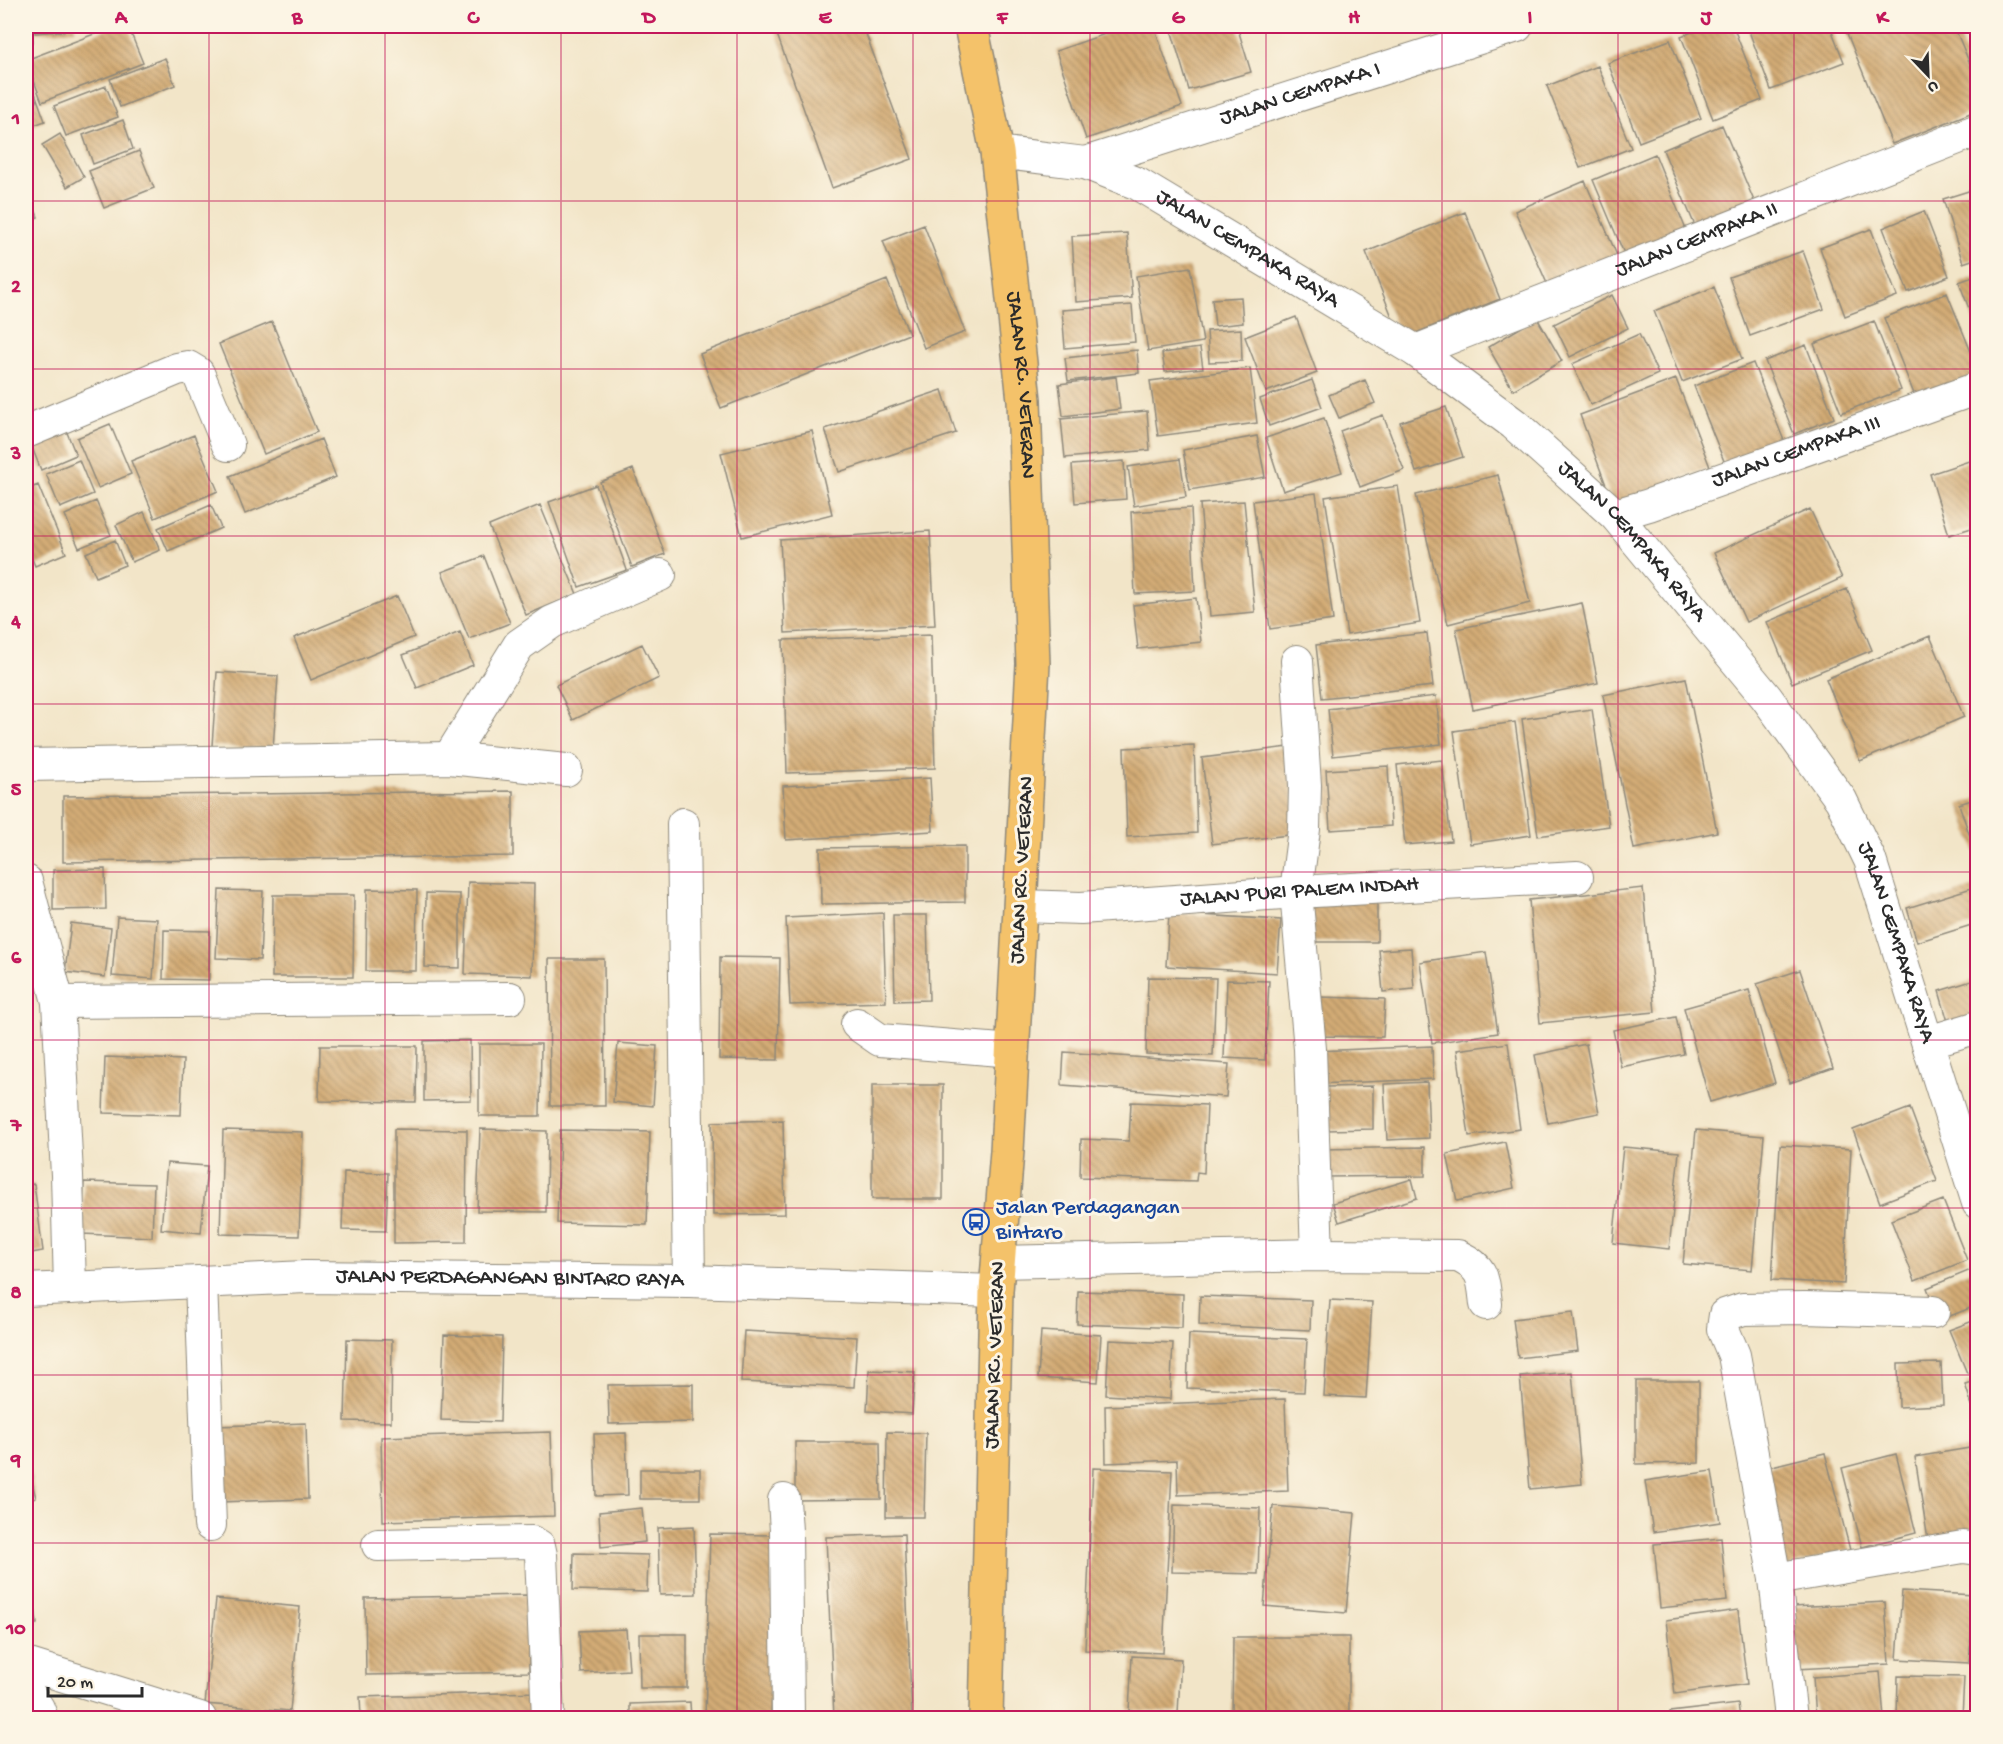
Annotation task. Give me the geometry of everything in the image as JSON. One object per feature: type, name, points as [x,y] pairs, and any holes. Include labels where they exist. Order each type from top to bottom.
[{"type":"main road","name":"JALAN RC. VETERAN","points":[[971,26],[997,152],[1024,400],[1033,652],[1022,906],[998,1277],[986,1719]]},
{"type":"street","name":"JALAN CEMPAKA I","points":[[1085,163],[1514,26]]},
{"type":"street","name":"JALAN CEMPAKA II","points":[[1416,351],[1977,130]]},
{"type":"street","name":"JALAN CEMPAKA RAYA","points":[[997,152],[1085,163],[1138,184],[1416,351],[1514,424],[1615,515],[1766,697],[1841,800],[1870,860],[1977,1203]]},
{"type":"street","points":[[26,432],[177,369],[188,367],[198,373],[228,445]]},
{"type":"street","name":"JALAN CEMPAKA III","points":[[1615,515],[1649,505],[1977,388]]},
{"type":"street","points":[[449,758],[519,645],[552,622],[660,575]]},
{"type":"street","points":[[1297,661],[1305,785],[1304,830],[1296,892],[1310,1049],[1317,1254]]},
{"type":"street","points":[[26,765],[449,758],[566,770]]},
{"type":"street","points":[[683,824],[689,1281]]},
{"type":"street","name":"JALAN PURI PALEM INDAH","points":[[1022,906],[1081,908],[1296,892],[1577,877]]},
{"type":"street","points":[[26,881],[58,1002],[70,1288]]},
{"type":"street","points":[[58,1002],[510,998]]},
{"type":"street","points":[[857,1024],[880,1040],[1013,1052]]},
{"type":"street","points":[[1928,1042],[1977,1027]]},
{"type":"street","name":"JALAN PERDAGANGAN BINTARO RAYA","points":[[26,1290],[305,1277],[689,1281],[998,1277],[1317,1254],[1458,1256],[1472,1263],[1483,1278],[1486,1304]]},
{"type":"street","points":[[201,1282],[210,1525]]},
{"type":"street","points":[[1791,1719],[1775,1579],[1734,1355],[1723,1329],[1725,1315],[1743,1309],[1805,1308],[1933,1312]]},
{"type":"street","points":[[784,1500],[788,1719]]},
{"type":"street","points":[[378,1545],[531,1542],[538,1546],[541,1555],[548,1719]]},
{"type":"street","points":[[1775,1579],[1963,1547],[1977,1549]]},
{"type":"street","points":[[26,1664],[200,1719]]},
{"type":"street","points":[[26,1689],[42,1719]]},
{"type":"building","points":[[26,26],[32,26],[33,42],[26,43]]},
{"type":"building","points":[[34,26],[75,26],[75,30],[35,33]]},
{"type":"building","points":[[115,26],[128,26],[143,63],[42,102],[26,60]]},
{"type":"building","points":[[774,26],[863,26],[912,159],[832,188]]},
{"type":"building","points":[[1128,26],[1154,26],[1182,106],[1086,139],[1056,51]]},
{"type":"building","points":[[1170,26],[1237,26],[1251,72],[1189,90]]},
{"type":"building","points":[[1709,26],[1733,26],[1762,100],[1713,119],[1681,36]]},
{"type":"building","points":[[1747,26],[1830,26],[1844,62],[1771,90]]},
{"type":"building","points":[[1844,26],[1954,26],[1978,83],[1978,110],[1892,144]]},
{"type":"building","points":[[1670,40],[1701,118],[1639,142],[1608,63]]},
{"type":"building","points":[[165,58],[175,85],[120,107],[110,79]]},
{"type":"building","points":[[1598,66],[1631,148],[1580,168],[1547,86]]},
{"type":"building","points":[[30,79],[45,121],[26,128],[26,81]]},
{"type":"building","points":[[106,86],[118,117],[66,136],[54,106]]},
{"type":"building","points":[[123,120],[133,149],[93,164],[83,135]]},
{"type":"building","points":[[1722,125],[1757,208],[1698,233],[1663,150]]},
{"type":"building","points":[[26,130],[33,150],[26,153]]},
{"type":"building","points":[[60,134],[84,177],[67,187],[42,145]]},
{"type":"building","points":[[139,151],[154,188],[104,208],[89,171]]},
{"type":"building","points":[[1655,154],[1689,237],[1628,263],[1593,180]]},
{"type":"building","points":[[1585,181],[1622,267],[1553,297],[1515,211]]},
{"type":"building","points":[[26,185],[38,217],[26,222]]},
{"type":"building","points":[[1978,188],[1978,258],[1963,263],[1943,199]]},
{"type":"building","points":[[1924,211],[1949,276],[1908,292],[1883,228]]},
{"type":"building","points":[[1465,212],[1500,299],[1401,339],[1366,252]]},
{"type":"building","points":[[924,225],[965,332],[924,348],[883,241]]},
{"type":"building","points":[[1871,229],[1897,296],[1845,316],[1820,248]]},
{"type":"building","points":[[1127,233],[1132,298],[1076,302],[1072,236]]},
{"type":"building","points":[[1803,251],[1824,309],[1750,336],[1729,277]]},
{"type":"building","points":[[1190,267],[1203,342],[1148,351],[1136,276]]},
{"type":"building","points":[[1978,275],[1978,330],[1977,330],[1959,282]]},
{"type":"building","points":[[887,280],[909,334],[721,408],[700,354]]},
{"type":"building","points":[[1714,287],[1742,359],[1682,382],[1654,311]]},
{"type":"building","points":[[1947,293],[1978,369],[1978,375],[1916,399],[1884,318]]},
{"type":"building","points":[[1612,295],[1628,328],[1570,357],[1554,324]]},
{"type":"building","points":[[1241,297],[1243,323],[1215,326],[1212,299]]},
{"type":"building","points":[[1132,305],[1135,342],[1065,348],[1062,310]]},
{"type":"building","points":[[1296,317],[1317,373],[1266,392],[1245,337]]},
{"type":"building","points":[[1537,318],[1562,361],[1513,390],[1488,347]]},
{"type":"building","points":[[1874,321],[1901,390],[1841,413],[1814,344]]},
{"type":"building","points":[[272,322],[317,432],[264,454],[219,344]]},
{"type":"building","points":[[1241,329],[1242,361],[1209,362],[1207,331]]},
{"type":"building","points":[[1639,334],[1658,374],[1591,405],[1572,364]]},
{"type":"building","points":[[1806,345],[1834,418],[1794,434],[1765,361]]},
{"type":"building","points":[[1200,348],[1203,368],[1165,372],[1162,353]]},
{"type":"building","points":[[1137,350],[1139,373],[1068,381],[1065,358]]},
{"type":"building","points":[[1753,363],[1787,448],[1728,471],[1694,386]]},
{"type":"building","points":[[1250,368],[1257,423],[1158,436],[1150,381]]},
{"type":"building","points":[[1116,377],[1120,409],[1063,416],[1059,384]]},
{"type":"building","points":[[1676,379],[1710,467],[1613,504],[1580,415]]},
{"type":"building","points":[[1312,380],[1322,407],[1269,426],[1260,399]]},
{"type":"building","points":[[1365,380],[1375,403],[1339,418],[1329,395]]},
{"type":"building","points":[[942,390],[956,433],[839,472],[825,429]]},
{"type":"building","points":[[1446,407],[1463,457],[1416,472],[1400,422]]},
{"type":"building","points":[[1147,411],[1150,450],[1065,458],[1061,419]]},
{"type":"building","points":[[1383,415],[1404,470],[1360,487],[1340,431]]},
{"type":"building","points":[[1324,418],[1342,472],[1283,491],[1266,438]]},
{"type":"building","points":[[110,424],[131,474],[98,488],[77,438]]},
{"type":"building","points":[[64,425],[76,455],[41,470],[29,440]]},
{"type":"building","points":[[812,431],[832,514],[742,537],[721,453]]},
{"type":"building","points":[[194,435],[218,491],[155,518],[131,461]]},
{"type":"building","points":[[1257,436],[1265,477],[1190,490],[1183,450]]},
{"type":"building","points":[[321,439],[336,477],[245,514],[230,476]]},
{"type":"building","points":[[1978,458],[1978,526],[1949,535],[1930,474]]},
{"type":"building","points":[[1180,459],[1186,497],[1134,506],[1128,467]]},
{"type":"building","points":[[79,460],[93,494],[60,508],[46,474]]},
{"type":"building","points":[[1124,461],[1126,499],[1075,503],[1072,465]]},
{"type":"building","points":[[633,469],[665,554],[632,567],[600,482]]},
{"type":"building","points":[[1498,475],[1530,603],[1448,624],[1416,495]]},
{"type":"building","points":[[38,485],[66,553],[35,566],[26,544],[26,490]]},
{"type":"building","points":[[596,485],[627,570],[579,587],[549,502]]},
{"type":"building","points":[[1398,486],[1420,623],[1347,635],[1325,497]]},
{"type":"building","points":[[1316,493],[1333,620],[1270,629],[1253,501]]},
{"type":"building","points":[[96,501],[111,535],[79,548],[65,515]]},
{"type":"building","points":[[1244,501],[1255,612],[1210,616],[1200,504]]},
{"type":"building","points":[[211,505],[221,528],[168,551],[158,528]]},
{"type":"building","points":[[540,505],[577,594],[526,615],[489,526]]},
{"type":"building","points":[[1191,508],[1195,591],[1135,594],[1131,512]]},
{"type":"building","points":[[1810,509],[1842,578],[1746,622],[1714,553]]},
{"type":"building","points":[[144,512],[160,550],[132,562],[116,525]]},
{"type":"building","points":[[930,531],[935,625],[785,633],[780,540]]},
{"type":"building","points":[[115,540],[125,565],[96,577],[86,553]]},
{"type":"building","points":[[484,556],[510,623],[469,639],[442,572]]},
{"type":"building","points":[[1847,589],[1872,650],[1792,683],[1767,622]]},
{"type":"building","points":[[397,596],[414,637],[311,680],[294,638]]},
{"type":"building","points":[[1196,598],[1201,642],[1138,649],[1133,605]]},
{"type":"building","points":[[1582,603],[1598,683],[1473,709],[1456,629]]},
{"type":"building","points":[[460,632],[473,665],[417,688],[403,655]]},
{"type":"building","points":[[1427,633],[1433,686],[1322,698],[1316,645]]},
{"type":"building","points":[[931,635],[935,768],[787,773],[783,640]]},
{"type":"building","points":[[1930,636],[1964,717],[1860,761],[1826,679]]},
{"type":"building","points":[[642,644],[659,678],[573,720],[556,685]]},
{"type":"building","points":[[217,672],[278,676],[273,749],[212,746]]},
{"type":"building","points":[[1686,678],[1717,832],[1634,849],[1603,695]]},
{"type":"building","points":[[1436,696],[1441,744],[1333,756],[1328,709]]},
{"type":"building","points":[[1592,709],[1609,826],[1538,836],[1522,719]]},
{"type":"building","points":[[1515,722],[1531,835],[1470,844],[1454,731]]},
{"type":"building","points":[[1194,745],[1197,833],[1127,837],[1124,748]]},
{"type":"building","points":[[1288,747],[1297,834],[1212,844],[1202,758]]},
{"type":"building","points":[[1442,760],[1451,841],[1405,845],[1397,765]]},
{"type":"building","points":[[1388,766],[1391,826],[1330,830],[1326,770]]},
{"type":"building","points":[[930,778],[933,831],[786,840],[783,786]]},
{"type":"building","points":[[513,791],[513,856],[63,862],[63,796]]},
{"type":"building","points":[[1978,798],[1978,857],[1977,857],[1959,804]]},
{"type":"building","points":[[965,846],[965,902],[821,904],[820,848]]},
{"type":"building","points":[[105,869],[106,909],[53,910],[53,870]]},
{"type":"building","points":[[468,882],[534,884],[532,976],[465,974]]},
{"type":"building","points":[[1978,886],[1978,923],[1917,942],[1907,908]]},
{"type":"building","points":[[1643,888],[1655,1012],[1540,1023],[1529,900]]},
{"type":"building","points":[[367,889],[417,890],[416,971],[366,971]]},
{"type":"building","points":[[219,890],[263,891],[260,960],[216,958]]},
{"type":"building","points":[[426,893],[460,894],[460,968],[425,967]]},
{"type":"building","points":[[273,895],[354,895],[353,977],[272,977]]},
{"type":"building","points":[[1306,896],[1377,896],[1377,942],[1306,942]]},
{"type":"building","points":[[883,913],[886,1002],[790,1005],[786,918]]},
{"type":"building","points":[[1169,913],[1281,920],[1277,973],[1166,966]]},
{"type":"building","points":[[893,915],[927,915],[929,1000],[895,1001]]},
{"type":"building","points":[[117,917],[157,919],[153,979],[112,976]]},
{"type":"building","points":[[71,923],[111,928],[105,977],[65,972]]},
{"type":"building","points":[[164,930],[210,931],[209,980],[163,979]]},
{"type":"building","points":[[1411,948],[1414,989],[1383,992],[1379,950]]},
{"type":"building","points":[[1486,952],[1498,1033],[1432,1043],[1420,962]]},
{"type":"building","points":[[720,957],[780,958],[778,1060],[719,1059]]},
{"type":"building","points":[[549,959],[604,959],[605,1106],[550,1106]]},
{"type":"building","points":[[1800,970],[1833,1068],[1790,1083],[1757,984]]},
{"type":"building","points":[[1148,977],[1216,978],[1213,1056],[1146,1054]]},
{"type":"building","points":[[1978,979],[1978,1016],[1949,1025],[1939,991]]},
{"type":"building","points":[[1227,980],[1269,981],[1265,1060],[1224,1058]]},
{"type":"building","points":[[1749,990],[1775,1083],[1710,1102],[1684,1008]]},
{"type":"building","points":[[1319,997],[1385,999],[1383,1037],[1318,1036]]},
{"type":"building","points":[[1676,1017],[1684,1054],[1621,1067],[1613,1030]]},
{"type":"building","points":[[470,1040],[471,1100],[424,1101],[424,1041]]},
{"type":"building","points":[[618,1043],[657,1046],[653,1106],[613,1102]]},
{"type":"building","points":[[1508,1043],[1520,1129],[1469,1136],[1457,1050]]},
{"type":"building","points":[[479,1044],[541,1044],[540,1116],[479,1116]]},
{"type":"building","points":[[1586,1044],[1599,1113],[1548,1123],[1535,1055]]},
{"type":"building","points":[[320,1046],[417,1046],[416,1102],[319,1101]]},
{"type":"building","points":[[1432,1046],[1433,1079],[1317,1084],[1316,1051]]},
{"type":"building","points":[[1064,1052],[1229,1064],[1226,1097],[1062,1085]]},
{"type":"building","points":[[105,1057],[183,1060],[181,1115],[103,1113]]},
{"type":"building","points":[[1427,1082],[1429,1138],[1387,1140],[1384,1084]]},
{"type":"building","points":[[872,1085],[943,1085],[943,1199],[872,1199]]},
{"type":"building","points":[[1373,1086],[1373,1129],[1326,1130],[1325,1087]]},
{"type":"building","points":[[1131,1102],[1207,1105],[1204,1173],[1197,1172],[1196,1181],[1080,1177],[1081,1139],[1129,1141]]},
{"type":"building","points":[[1910,1108],[1937,1181],[1880,1203],[1853,1130]]},
{"type":"building","points":[[783,1120],[785,1214],[713,1215],[712,1122]]},
{"type":"building","points":[[394,1129],[467,1130],[466,1242],[394,1243]]},
{"type":"building","points":[[480,1129],[547,1131],[546,1212],[477,1211]]},
{"type":"building","points":[[223,1130],[303,1132],[299,1236],[220,1234]]},
{"type":"building","points":[[560,1130],[650,1132],[647,1225],[557,1223]]},
{"type":"building","points":[[1696,1130],[1764,1136],[1752,1270],[1683,1264]]},
{"type":"building","points":[[1505,1142],[1514,1188],[1457,1201],[1447,1154]]},
{"type":"building","points":[[1780,1145],[1851,1149],[1844,1284],[1772,1280]]},
{"type":"building","points":[[1425,1147],[1425,1176],[1324,1177],[1324,1149]]},
{"type":"building","points":[[1623,1147],[1679,1152],[1669,1249],[1613,1243]]},
{"type":"building","points":[[167,1163],[207,1166],[201,1233],[161,1229]]},
{"type":"building","points":[[344,1172],[388,1173],[386,1231],[342,1230]]},
{"type":"building","points":[[1412,1179],[1417,1198],[1339,1222],[1333,1203]]},
{"type":"building","points":[[84,1182],[154,1184],[152,1237],[82,1234]]},
{"type":"building","points":[[34,1184],[43,1251],[26,1254],[26,1185]]},
{"type":"building","points":[[1943,1200],[1967,1260],[1915,1281],[1891,1220]]},
{"type":"building","points":[[1978,1267],[1978,1305],[1940,1320],[1927,1288]]},
{"type":"building","points":[[1078,1291],[1183,1294],[1182,1328],[1077,1324]]},
{"type":"building","points":[[1200,1296],[1311,1300],[1310,1330],[1199,1325]]},
{"type":"building","points":[[1330,1300],[1372,1302],[1366,1398],[1324,1396]]},
{"type":"building","points":[[1573,1312],[1578,1351],[1518,1358],[1513,1319]]},
{"type":"building","points":[[1978,1319],[1978,1369],[1967,1373],[1949,1330]]},
{"type":"building","points":[[744,1331],[857,1337],[854,1387],[741,1382]]},
{"type":"building","points":[[1041,1331],[1101,1335],[1098,1382],[1038,1378]]},
{"type":"building","points":[[1189,1334],[1307,1339],[1304,1392],[1187,1388]]},
{"type":"building","points":[[444,1335],[502,1337],[500,1422],[441,1420]]},
{"type":"building","points":[[347,1339],[392,1340],[391,1422],[345,1421]]},
{"type":"building","points":[[1109,1340],[1173,1343],[1170,1399],[1106,1395]]},
{"type":"building","points":[[1941,1363],[1943,1405],[1899,1407],[1898,1364]]},
{"type":"building","points":[[869,1370],[915,1372],[912,1414],[867,1411]]},
{"type":"building","points":[[1572,1372],[1582,1484],[1530,1489],[1520,1376]]},
{"type":"building","points":[[1978,1380],[1978,1421],[1977,1421],[1965,1384]]},
{"type":"building","points":[[1636,1381],[1699,1381],[1699,1463],[1636,1464]]},
{"type":"building","points":[[693,1384],[693,1422],[609,1424],[608,1385]]},
{"type":"building","points":[[1285,1399],[1288,1491],[1178,1495],[1177,1460],[1106,1463],[1105,1406]]},
{"type":"building","points":[[306,1423],[308,1499],[219,1502],[216,1426]]},
{"type":"building","points":[[551,1432],[554,1516],[383,1521],[381,1437]]},
{"type":"building","points":[[887,1432],[926,1433],[924,1517],[886,1517]]},
{"type":"building","points":[[626,1433],[628,1495],[596,1496],[594,1434]]},
{"type":"building","points":[[795,1442],[880,1442],[881,1499],[795,1500]]},
{"type":"building","points":[[1976,1447],[1978,1532],[1928,1540],[1915,1457]]},
{"type":"building","points":[[1825,1453],[1850,1550],[1781,1568],[1756,1470]]},
{"type":"building","points":[[1896,1454],[1916,1533],[1862,1547],[1842,1468]]},
{"type":"building","points":[[28,1466],[36,1498],[26,1501],[26,1467]]},
{"type":"building","points":[[1093,1468],[1172,1471],[1163,1653],[1085,1650]]},
{"type":"building","points":[[640,1469],[700,1469],[700,1499],[640,1499]]},
{"type":"building","points":[[1712,1471],[1720,1522],[1653,1532],[1645,1481]]},
{"type":"building","points":[[1174,1505],[1260,1508],[1258,1574],[1172,1572]]},
{"type":"building","points":[[1273,1506],[1355,1513],[1346,1613],[1264,1606]]},
{"type":"building","points":[[642,1508],[645,1542],[601,1547],[599,1512]]},
{"type":"building","points":[[26,1523],[33,1551],[26,1553]]},
{"type":"building","points":[[694,1526],[696,1594],[660,1595],[658,1528]]},
{"type":"building","points":[[710,1534],[776,1535],[771,1718],[705,1718]]},
{"type":"building","points":[[904,1534],[912,1718],[834,1718],[826,1537]]},
{"type":"building","points":[[1721,1538],[1727,1601],[1660,1608],[1654,1544]]},
{"type":"building","points":[[574,1553],[648,1555],[647,1592],[573,1590]]},
{"type":"building","points":[[26,1568],[30,1568],[37,1624],[26,1626]]},
{"type":"building","points":[[1902,1591],[1974,1595],[1969,1663],[1897,1659]]},
{"type":"building","points":[[529,1595],[529,1672],[366,1675],[365,1598]]},
{"type":"building","points":[[216,1599],[300,1607],[290,1711],[205,1704]]},
{"type":"building","points":[[1885,1602],[1889,1664],[1796,1669],[1793,1607]]},
{"type":"building","points":[[1738,1610],[1747,1684],[1675,1694],[1666,1620]]},
{"type":"building","points":[[626,1629],[629,1670],[581,1673],[579,1631]]},
{"type":"building","points":[[639,1634],[687,1634],[687,1688],[640,1688]]},
{"type":"building","points":[[1233,1637],[1349,1637],[1349,1718],[1232,1718]]},
{"type":"building","points":[[1132,1656],[1181,1659],[1178,1713],[1129,1711]]},
{"type":"building","points":[[1880,1672],[1884,1718],[1816,1718],[1813,1677]]},
{"type":"building","points":[[1898,1676],[1964,1677],[1962,1718],[1897,1718]]},
{"type":"building","points":[[538,1692],[538,1718],[361,1718],[360,1697]]},
{"type":"building","points":[[690,1702],[691,1718],[630,1718],[630,1704]]},
{"type":"building","points":[[1738,1704],[1740,1718],[1671,1718],[1670,1712]]},
{"type":"place","name":"Jalan Perdagangan Bintaro","points":[[976,1222]]}]
